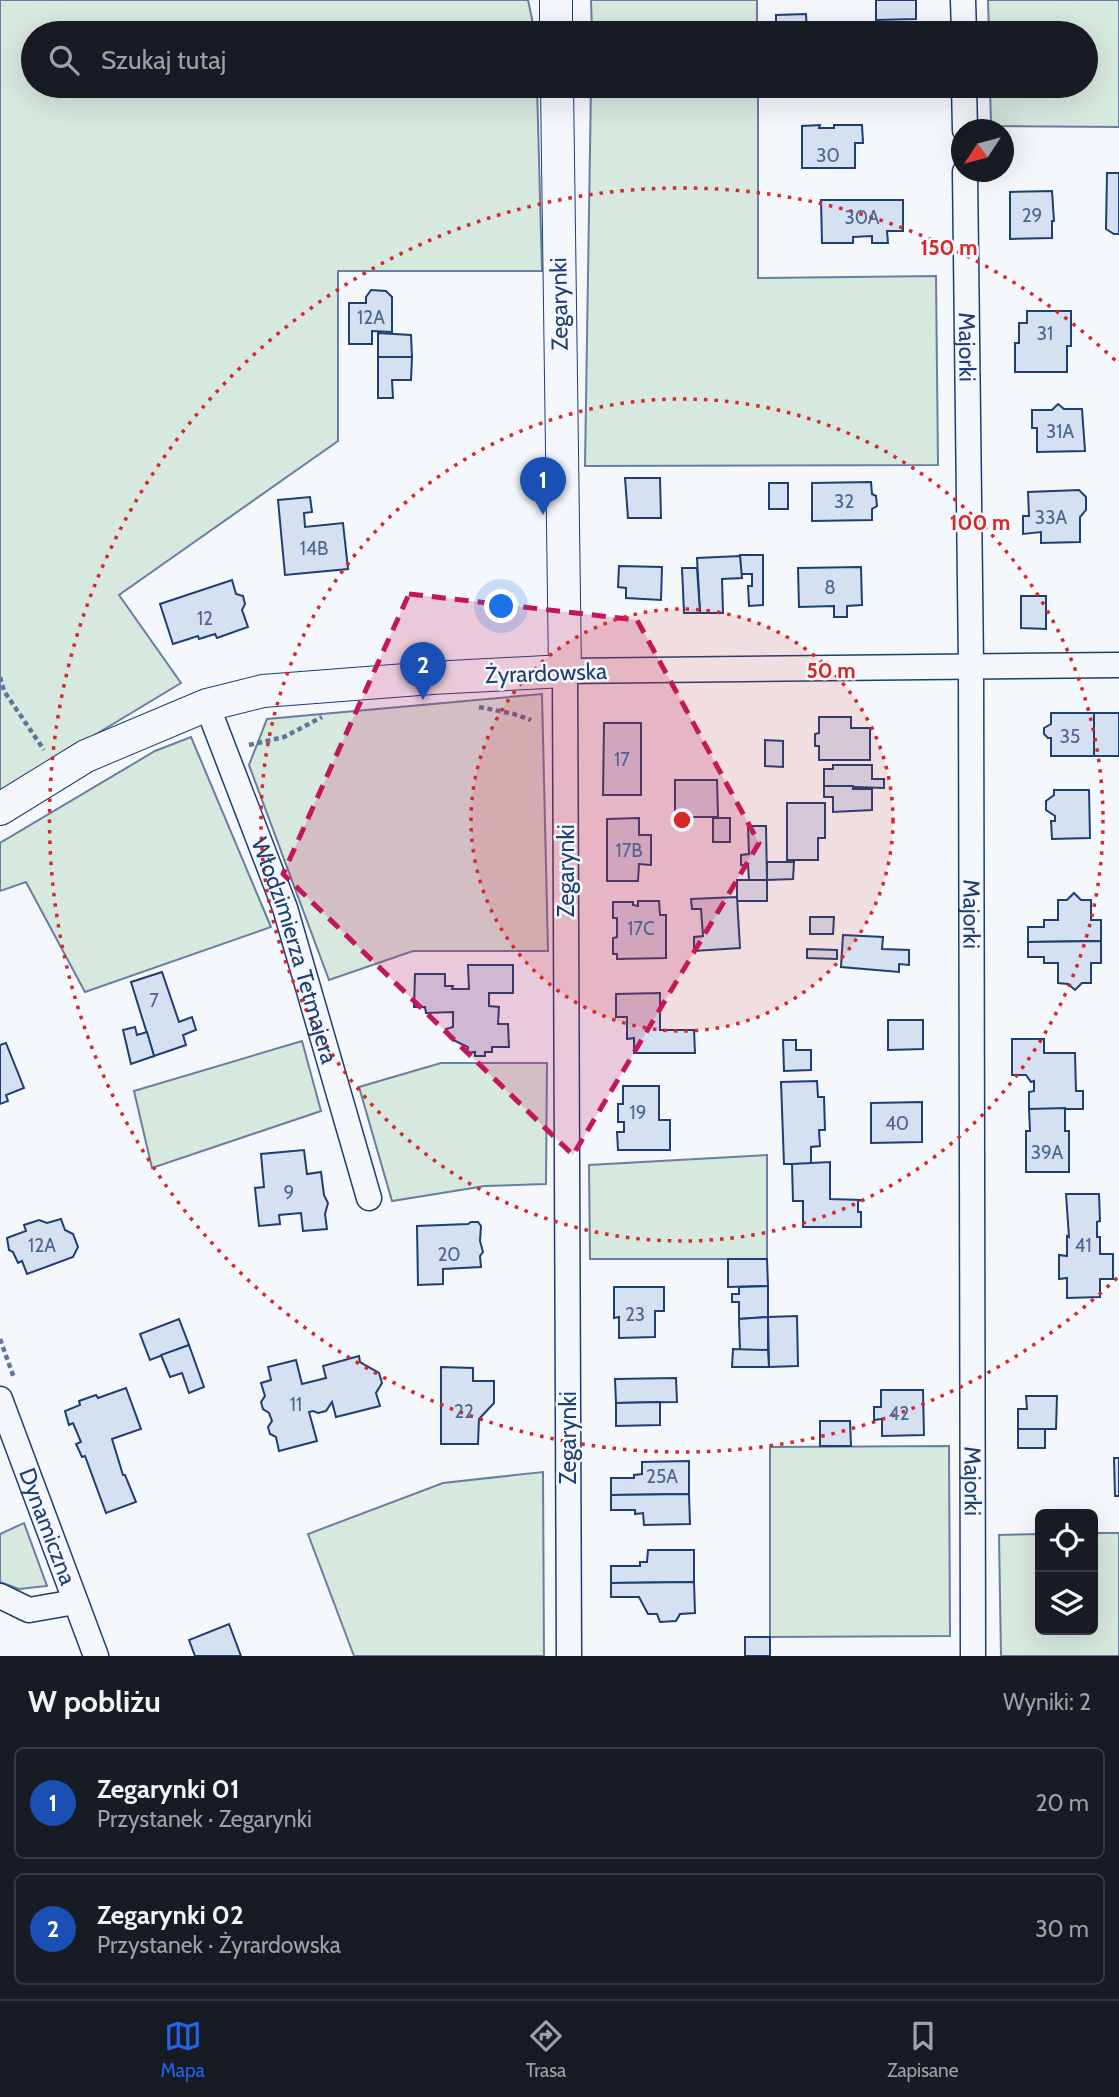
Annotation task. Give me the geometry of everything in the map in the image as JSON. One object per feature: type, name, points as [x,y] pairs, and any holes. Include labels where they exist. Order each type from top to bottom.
[{"type":"street","points":[[556,0],[556,21]]},
{"type":"street","points":[[963,0],[964,21]]},
{"type":"street","name":"Zegarynki","points":[[557,98],[565,671],[569,1656]]},
{"type":"street","points":[[964,98],[965,119]]},
{"type":"street","name":"Majorki","points":[[965,182],[971,666],[973,1656]]},
{"type":"street","name":"Żyrardowska","points":[[0,809],[86,756],[207,705],[263,691],[565,671],[1119,665]]},
{"type":"street","name":"Włodzimierza Tetmajera","points":[[207,705],[285,908],[369,1198]]},
{"type":"street","name":"Dynamiczna","points":[[0,1399],[96,1656]]},
{"type":"street","points":[[0,1596],[29,1610],[75,1602]]},
{"type":"path","points":[[0,677],[4,691],[48,757]]},
{"type":"path","points":[[478,707],[531,720]]},
{"type":"path","points":[[224,750],[284,737],[329,713]]},
{"type":"highlighted area","points":[[409,594],[637,620],[759,843],[573,1155],[283,874]]},
{"type":"shaded area","points":[[0,0],[528,0],[532,21],[21,21],[21,98],[537,98],[542,271],[338,271],[338,441],[119,595],[181,683],[0,792]]},
{"type":"shaded area","points":[[591,0],[757,0],[757,21],[592,21]]},
{"type":"shaded area","points":[[988,0],[1119,0],[1119,127],[1014,126],[1014,119],[991,119],[990,98],[1098,98],[1098,21],[989,21]]},
{"type":"shaded area","points":[[591,98],[758,98],[758,278],[936,276],[938,465],[585,466]]},
{"type":"shaded area","points":[[542,694],[548,951],[413,951],[329,980],[249,765],[267,719]]},
{"type":"shaded area","points":[[191,737],[271,927],[85,992],[26,882],[0,891],[0,843],[155,751]]},
{"type":"shaded area","points":[[302,1041],[321,1111],[152,1168],[134,1091]]},
{"type":"shaded area","points":[[441,1063],[547,1063],[546,1184],[485,1186],[392,1201],[359,1087]]},
{"type":"shaded area","points":[[767,1155],[767,1259],[590,1259],[589,1165]]},
{"type":"shaded area","points":[[949,1446],[950,1636],[770,1637],[770,1447]]},
{"type":"shaded area","points":[[543,1472],[544,1656],[354,1656],[308,1534],[443,1483]]},
{"type":"shaded area","points":[[24,1523],[47,1586],[19,1589],[0,1582],[0,1534]]},
{"type":"shaded area","points":[[1098,1533],[1119,1533],[1119,1656],[1001,1656],[999,1535],[1035,1534],[1035,1635],[1098,1635]]},
{"type":"building","points":[[876,0],[916,0],[916,19],[876,20]]},
{"type":"building","points":[[806,14],[806,21],[776,21],[776,15]]},
{"type":"building","points":[[820,125],[819,128],[862,125],[863,143],[855,143],[855,168],[802,168],[802,126]]},
{"type":"building","points":[[1107,173],[1119,173],[1119,234],[1106,229]]},
{"type":"building","points":[[1052,191],[1052,238],[1010,239],[1010,192]]},
{"type":"building","points":[[821,200],[903,200],[903,231],[887,231],[888,243],[872,243],[872,236],[853,237],[853,243],[822,243]]},
{"type":"building","points":[[371,290],[386,291],[392,297],[392,332],[372,331],[372,344],[349,344],[349,303],[366,303],[366,297]]},
{"type":"building","points":[[1027,311],[1071,311],[1071,346],[1067,346],[1067,372],[1015,372],[1015,343],[1019,343],[1019,323],[1027,323]]},
{"type":"building","points":[[378,333],[411,335],[412,357],[378,357]]},
{"type":"building","points":[[378,357],[412,357],[411,380],[392,380],[393,398],[378,398]]},
{"type":"building","points":[[1058,404],[1064,409],[1082,409],[1085,451],[1037,452],[1037,428],[1032,428],[1032,410],[1052,410]]},
{"type":"building","points":[[625,478],[660,478],[661,518],[628,518]]},
{"type":"building","points":[[871,482],[877,506],[872,509],[872,520],[812,521],[812,483]]},
{"type":"building","points":[[769,483],[788,483],[788,509],[769,509]]},
{"type":"building","points":[[1079,490],[1086,497],[1086,510],[1080,517],[1080,542],[1041,543],[1041,532],[1023,534],[1023,516],[1029,516],[1028,492]]},
{"type":"building","points":[[310,497],[312,512],[304,513],[305,527],[343,523],[348,569],[285,575],[278,500]]},
{"type":"building","points":[[740,555],[763,555],[763,605],[749,606],[748,586],[752,586],[752,574],[741,574]]},
{"type":"building","points":[[740,556],[742,578],[722,579],[723,613],[700,613],[697,558]]},
{"type":"building","points":[[619,566],[662,567],[661,600],[626,598],[626,588],[618,587]]},
{"type":"building","points":[[861,567],[862,605],[847,606],[847,617],[834,617],[834,606],[799,607],[798,568]]},
{"type":"building","points":[[682,568],[697,568],[700,613],[684,613]]},
{"type":"building","points":[[232,580],[236,594],[243,596],[245,604],[242,610],[248,627],[217,638],[215,634],[199,639],[198,636],[173,644],[160,604]]},
{"type":"building","points":[[1021,596],[1046,596],[1046,629],[1021,628]]},
{"type":"building","points":[[1051,713],[1094,713],[1094,756],[1051,756],[1051,738],[1044,734],[1044,728],[1051,724]]},
{"type":"building","points":[[1094,713],[1119,713],[1119,756],[1094,756]]},
{"type":"building","points":[[819,717],[851,717],[851,728],[870,728],[870,760],[819,760],[819,746],[815,746],[815,734],[819,733]]},
{"type":"building","points":[[604,723],[641,723],[641,795],[603,795]]},
{"type":"building","points":[[765,740],[783,741],[783,767],[765,766]]},
{"type":"building","points":[[833,765],[872,765],[872,779],[884,779],[884,788],[824,786],[824,769],[833,769]]},
{"type":"building","points":[[675,780],[717,780],[718,817],[675,817]]},
{"type":"building","points":[[824,786],[872,789],[872,810],[833,812],[833,797],[824,797]]},
{"type":"building","points":[[1054,790],[1089,790],[1090,838],[1052,839],[1051,821],[1055,821],[1055,816],[1046,810],[1046,801],[1054,795]]},
{"type":"building","points":[[787,803],[825,803],[825,838],[818,838],[818,860],[787,860]]},
{"type":"building","points":[[639,818],[639,835],[651,835],[651,865],[639,864],[638,881],[607,881],[607,819]]},
{"type":"building","points":[[713,818],[730,818],[730,842],[713,842]]},
{"type":"building","points":[[748,826],[766,826],[767,880],[749,880],[748,865],[741,865],[741,855],[749,854]]},
{"type":"building","points":[[767,862],[794,862],[793,879],[767,880]]},
{"type":"building","points":[[737,880],[767,880],[767,901],[737,901]]},
{"type":"building","points":[[1074,893],[1081,900],[1091,900],[1091,920],[1101,920],[1101,941],[1028,942],[1028,927],[1044,927],[1044,920],[1058,920],[1058,900],[1067,900]]},
{"type":"building","points":[[737,897],[740,948],[694,951],[694,937],[703,936],[701,909],[692,909],[691,899]]},
{"type":"building","points":[[638,901],[659,901],[660,915],[666,915],[666,958],[617,959],[617,954],[613,954],[617,918],[613,918],[613,902],[633,902],[633,905],[638,906]]},
{"type":"building","points":[[810,917],[834,917],[833,934],[810,934]]},
{"type":"building","points":[[843,935],[883,937],[882,949],[909,950],[909,965],[899,964],[899,972],[841,967]]},
{"type":"building","points":[[1101,941],[1101,963],[1091,963],[1091,983],[1082,983],[1075,990],[1068,984],[1058,983],[1058,963],[1044,963],[1044,957],[1028,957],[1028,942]]},
{"type":"building","points":[[807,949],[837,950],[837,959],[807,958]]},
{"type":"building","points":[[468,965],[513,965],[513,993],[489,993],[489,1006],[499,1007],[498,1024],[508,1024],[509,1047],[492,1047],[492,1052],[485,1052],[485,1056],[475,1056],[475,1052],[467,1053],[468,1047],[453,1040],[446,1029],[453,1027],[453,1012],[426,1013],[425,1007],[414,1007],[415,974],[445,974],[445,986],[453,986],[452,989],[469,989]]},
{"type":"building","points":[[162,972],[179,1022],[192,1017],[196,1030],[183,1035],[186,1045],[154,1056],[131,982]]},
{"type":"building","points":[[660,993],[660,1030],[694,1030],[695,1053],[634,1053],[634,1038],[627,1039],[627,1017],[616,1017],[616,994]]},
{"type":"building","points":[[888,1020],[923,1020],[923,1049],[888,1050]]},
{"type":"building","points":[[135,1027],[137,1035],[147,1032],[154,1056],[131,1064],[123,1030]]},
{"type":"building","points":[[1012,1039],[1044,1039],[1044,1053],[1075,1053],[1076,1091],[1083,1091],[1083,1109],[1029,1109],[1029,1092],[1034,1091],[1034,1081],[1031,1082],[1026,1075],[1012,1075]]},
{"type":"building","points":[[783,1040],[796,1040],[796,1050],[811,1050],[811,1070],[784,1071]]},
{"type":"building","points":[[6,1043],[24,1088],[6,1095],[8,1101],[0,1104],[0,1045]]},
{"type":"building","points":[[817,1081],[818,1097],[824,1097],[825,1130],[819,1130],[820,1146],[811,1147],[811,1164],[784,1164],[781,1082]]},
{"type":"building","points":[[623,1086],[659,1086],[659,1120],[670,1120],[670,1150],[618,1150],[617,1132],[624,1132],[624,1122],[618,1122],[618,1104],[623,1104]]},
{"type":"building","points":[[922,1102],[922,1142],[871,1143],[871,1103]]},
{"type":"building","points":[[1065,1108],[1065,1131],[1069,1131],[1069,1172],[1026,1172],[1029,1109]]},
{"type":"building","points":[[304,1150],[307,1174],[321,1172],[324,1195],[328,1203],[325,1214],[327,1229],[303,1231],[301,1213],[279,1215],[280,1224],[259,1226],[255,1188],[264,1187],[261,1154]]},
{"type":"building","points":[[830,1162],[830,1199],[862,1200],[858,1201],[861,1227],[803,1227],[803,1201],[793,1201],[792,1164]]},
{"type":"building","points":[[1066,1194],[1099,1194],[1100,1221],[1097,1222],[1097,1237],[1100,1237],[1100,1254],[1113,1254],[1113,1279],[1100,1279],[1100,1297],[1067,1298],[1067,1278],[1059,1279],[1059,1255],[1067,1256],[1067,1236],[1069,1237]]},
{"type":"building","points":[[61,1219],[65,1230],[73,1234],[78,1247],[73,1257],[27,1274],[22,1261],[18,1263],[13,1252],[9,1250],[7,1238],[26,1231],[24,1225],[39,1220],[47,1223]]},
{"type":"building","points":[[478,1222],[481,1226],[481,1267],[443,1269],[443,1284],[418,1285],[417,1226]]},
{"type":"building","points":[[728,1259],[767,1259],[768,1286],[728,1287]]},
{"type":"building","points":[[768,1286],[768,1317],[739,1319],[739,1302],[732,1302],[732,1294],[739,1294],[739,1287]]},
{"type":"building","points":[[614,1287],[664,1287],[664,1311],[655,1311],[655,1337],[619,1338],[619,1317],[614,1318]]},
{"type":"building","points":[[797,1316],[798,1366],[769,1367],[768,1317]]},
{"type":"building","points":[[768,1317],[768,1350],[740,1350],[739,1319]]},
{"type":"building","points":[[179,1319],[189,1345],[150,1360],[140,1334]]},
{"type":"building","points":[[189,1345],[204,1387],[189,1393],[182,1373],[170,1377],[161,1355]]},
{"type":"building","points":[[733,1349],[768,1350],[769,1367],[732,1367]]},
{"type":"building","points":[[359,1356],[360,1362],[379,1373],[382,1383],[376,1393],[380,1406],[336,1417],[332,1402],[326,1411],[309,1412],[317,1441],[279,1451],[276,1437],[270,1434],[268,1427],[272,1421],[261,1402],[265,1396],[261,1383],[271,1380],[268,1367],[296,1360],[302,1384],[326,1378],[323,1366]]},
{"type":"building","points":[[441,1367],[473,1368],[473,1381],[494,1381],[494,1403],[479,1419],[478,1444],[441,1444]]},
{"type":"building","points":[[676,1378],[677,1402],[616,1403],[615,1379]]},
{"type":"building","points":[[126,1388],[141,1429],[112,1439],[123,1475],[136,1502],[106,1513],[85,1456],[82,1457],[76,1444],[81,1442],[73,1423],[69,1425],[65,1411],[80,1405],[79,1401],[96,1395],[98,1398]]},
{"type":"building","points":[[881,1390],[923,1390],[924,1435],[882,1436],[882,1419],[874,1420],[874,1407],[881,1407]]},
{"type":"building","points":[[1026,1396],[1057,1396],[1056,1429],[1018,1429],[1018,1409],[1027,1409]]},
{"type":"building","points":[[660,1402],[660,1425],[616,1426],[616,1403]]},
{"type":"building","points":[[820,1421],[850,1421],[851,1446],[820,1446]]},
{"type":"building","points":[[1018,1429],[1045,1429],[1045,1448],[1018,1448]]},
{"type":"building","points":[[1114,1458],[1119,1458],[1119,1496],[1115,1496]]},
{"type":"building","points":[[689,1461],[689,1494],[611,1495],[611,1478],[634,1478],[634,1475],[642,1474],[642,1462]]},
{"type":"building","points":[[689,1494],[690,1524],[644,1525],[643,1513],[635,1514],[635,1510],[611,1510],[611,1495]]},
{"type":"building","points":[[648,1550],[694,1550],[694,1582],[611,1583],[611,1566],[640,1566],[640,1562],[647,1562]]},
{"type":"building","points":[[694,1582],[695,1613],[680,1614],[676,1621],[660,1622],[657,1614],[648,1614],[639,1597],[611,1597],[611,1583]]},
{"type":"building","points":[[229,1624],[241,1656],[195,1656],[189,1640]]},
{"type":"building","points":[[745,1637],[770,1637],[770,1656],[745,1656]]},
{"type":"place","name":"Zegarynki 01","points":[[543,515]]},
{"type":"place","name":"Zegarynki 02","points":[[423,700]]}]
